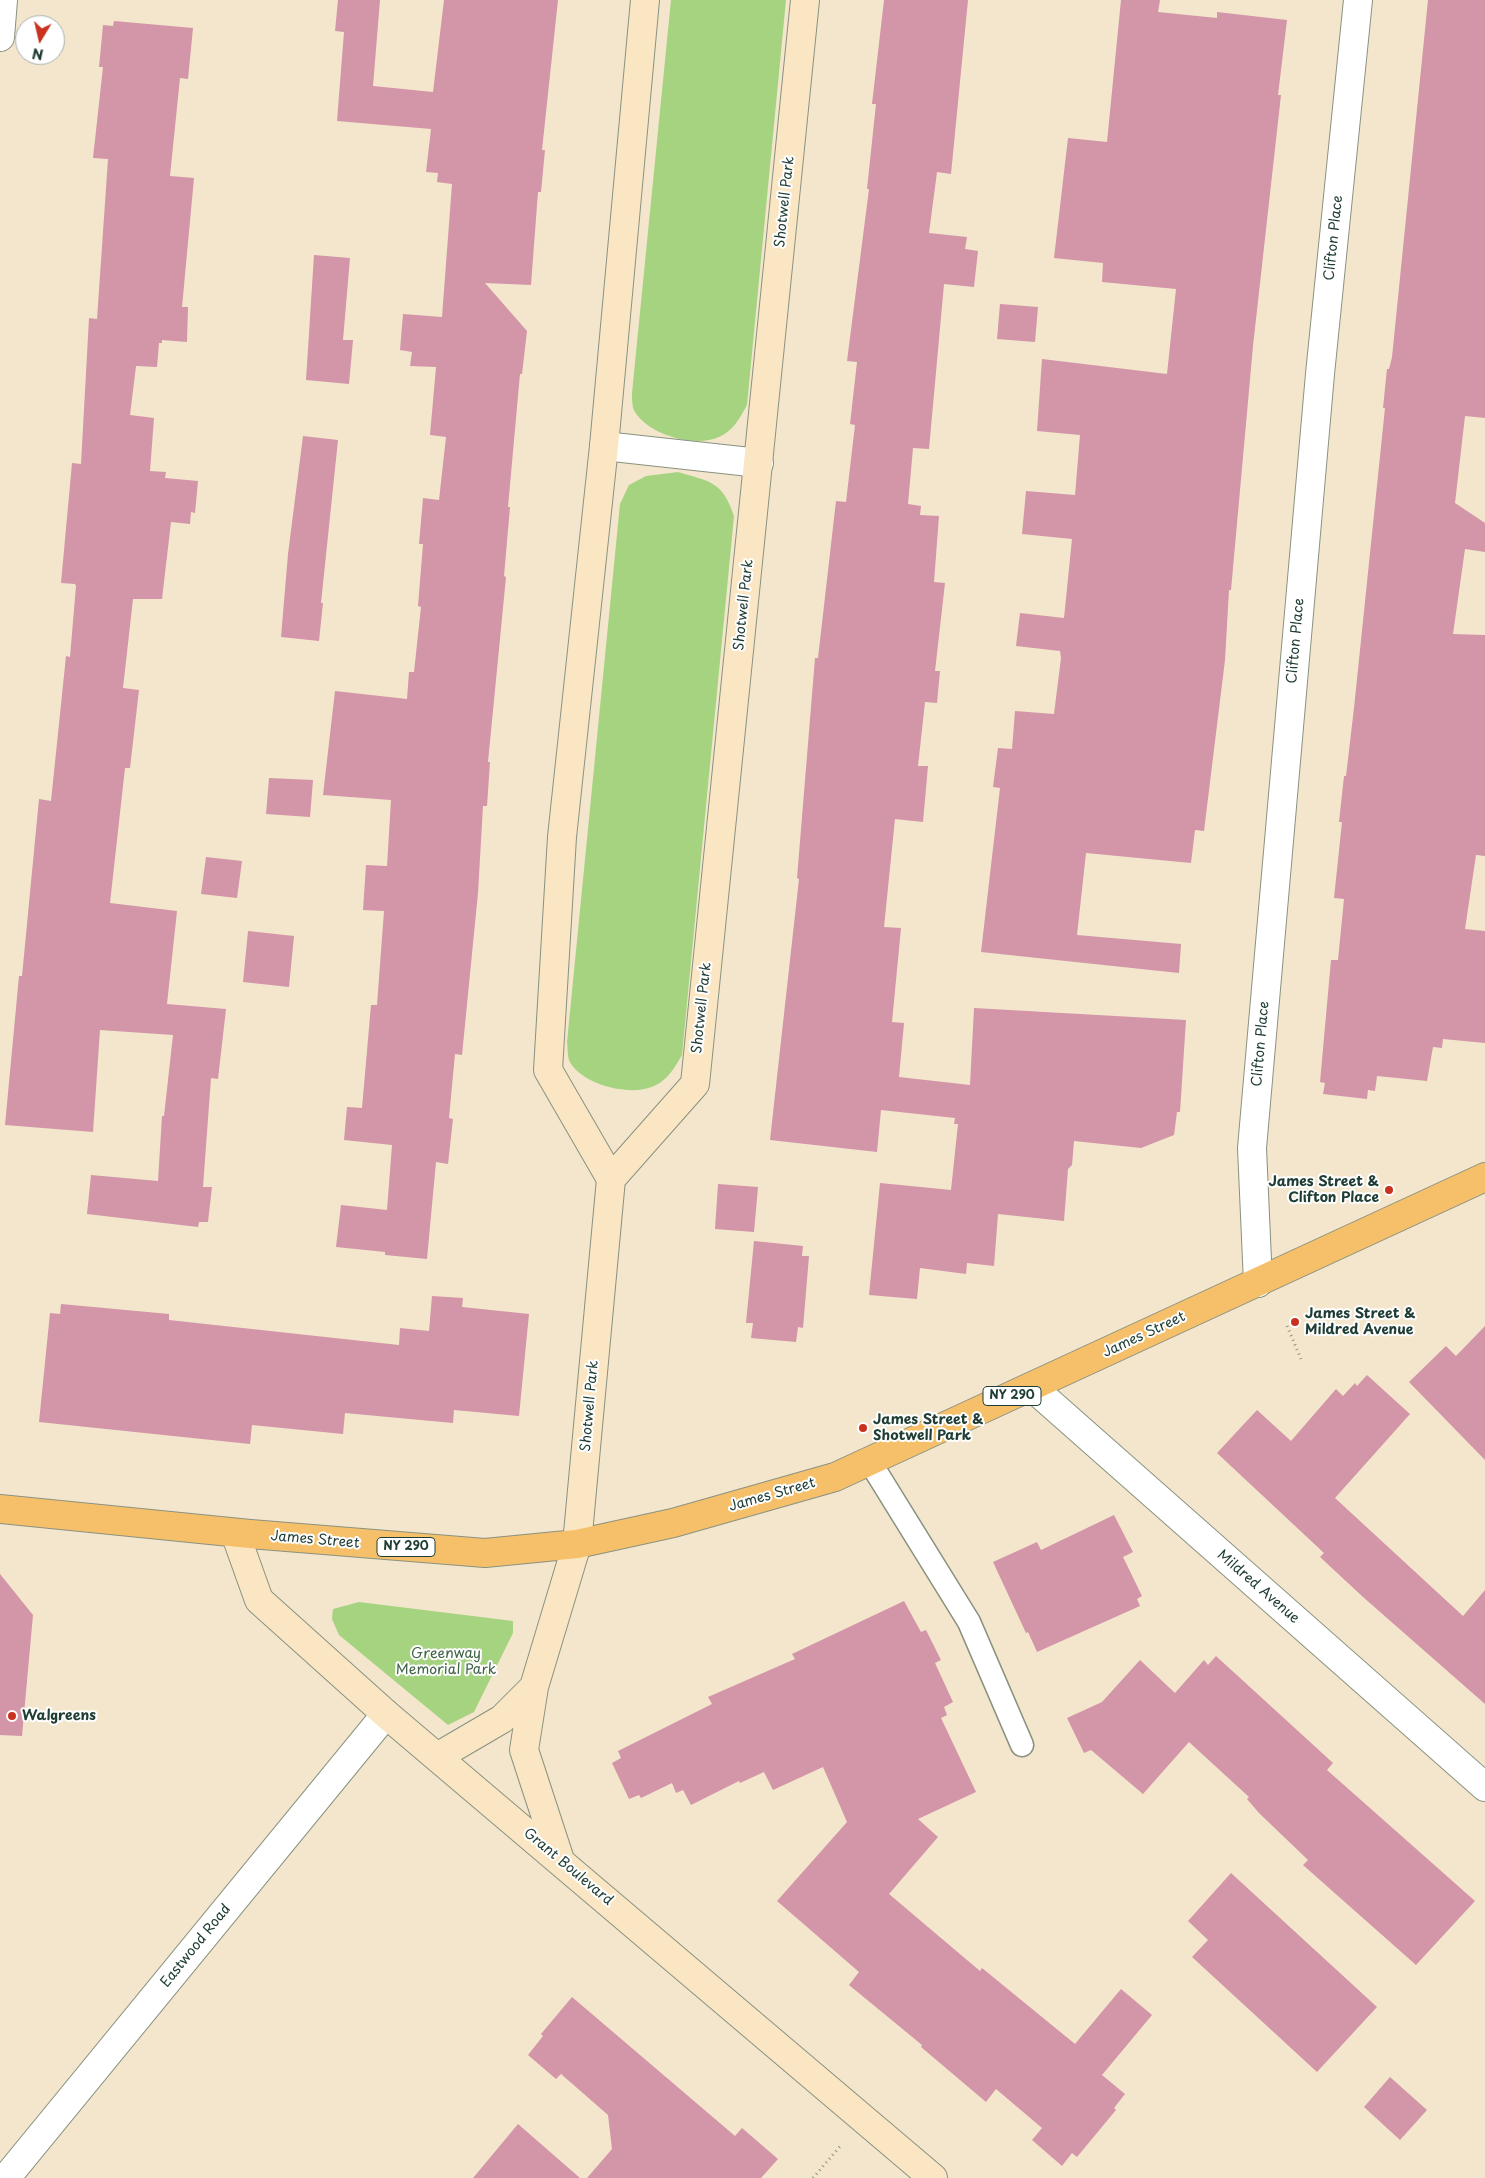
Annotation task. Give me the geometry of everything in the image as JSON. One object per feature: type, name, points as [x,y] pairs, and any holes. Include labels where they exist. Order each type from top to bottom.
[{"type":"main road","name":"James Street","points":[[0,1509],[485,1554],[577,1544],[673,1523],[835,1477],[1485,1177]]},
{"type":"street","points":[[0,37],[4,0]]},
{"type":"street","points":[[611,1179],[548,1070],[562,837],[604,446],[645,0]]},
{"type":"street","name":"Shotwell Park","points":[[560,1860],[524,1750],[534,1687],[577,1544],[611,1179],[694,1084],[805,0]]},
{"type":"street","name":"Clifton Place","points":[[1258,1283],[1252,1148],[1320,374],[1358,0]]},
{"type":"street","points":[[604,446],[758,463]]},
{"type":"street","name":"Mildred Avenue","points":[[1032,1387],[1485,1787]]},
{"type":"street","name":"Grant Boulevard","points":[[235,1532],[259,1600],[386,1714],[933,2178]]},
{"type":"street","points":[[437,1757],[502,1718],[534,1687]]},
{"type":"street","name":"Eastwood Road","points":[[6,2178],[386,1714]]},
{"type":"lane","points":[[870,1462],[969,1622],[1022,1745]]},
{"type":"path","points":[[1287,1326],[1301,1359]]},
{"type":"path","points":[[813,2178],[863,2118]]},
{"type":"green space","points":[[671,0],[786,0],[747,405],[732,428],[724,434],[709,440],[698,441],[673,437],[651,427],[635,412],[632,400]]},
{"type":"green space","points":[[678,472],[707,481],[720,489],[730,504],[734,516],[682,1055],[671,1073],[659,1083],[645,1089],[633,1090],[608,1087],[585,1077],[570,1062],[567,1042],[620,504],[629,485],[646,476]]},
{"type":"green space","name":"Greenway Memorial Park","points":[[359,1602],[513,1621],[513,1633],[474,1712],[448,1725],[339,1635],[332,1619],[333,1609]]},
{"type":"building","points":[[338,0],[380,0],[373,86],[433,92],[444,0],[558,0],[542,150],[545,150],[541,192],[538,192],[531,285],[485,283],[527,331],[522,374],[520,374],[508,507],[510,507],[504,576],[506,577],[488,762],[490,762],[487,806],[483,806],[478,893],[462,1055],[455,1054],[449,1118],[453,1119],[448,1164],[436,1162],[427,1259],[385,1255],[385,1252],[336,1247],[341,1205],[387,1210],[392,1145],[344,1140],[347,1107],[362,1108],[371,1005],[377,1005],[384,911],[363,910],[366,865],[387,866],[391,800],[323,795],[335,691],[407,699],[409,672],[414,672],[421,607],[418,606],[423,544],[419,544],[423,498],[439,500],[446,437],[430,435],[436,367],[410,366],[412,352],[400,350],[403,314],[442,317],[452,184],[437,182],[438,173],[426,172],[431,129],[337,121],[344,32],[335,31]]},
{"type":"building","points":[[884,0],[968,0],[951,174],[937,172],[929,233],[967,237],[965,249],[978,251],[974,287],[944,284],[929,449],[913,448],[908,504],[921,506],[920,515],[939,516],[934,582],[945,583],[935,671],[940,671],[937,703],[925,702],[918,766],[928,766],[923,822],[895,819],[884,927],[901,928],[892,1022],[904,1023],[899,1077],[970,1085],[974,1008],[1186,1020],[1180,1112],[1177,1112],[1174,1135],[1141,1148],[1074,1141],[1072,1165],[1068,1169],[1064,1221],[998,1214],[994,1266],[967,1263],[966,1274],[920,1268],[917,1299],[869,1295],[880,1183],[951,1190],[958,1124],[954,1124],[955,1118],[881,1110],[877,1152],[770,1140],[799,879],[797,878],[815,658],[818,658],[836,501],[846,502],[855,425],[850,424],[857,362],[847,361],[869,189],[867,189],[876,104],[872,104]]},
{"type":"building","points":[[1121,0],[1160,0],[1158,12],[1217,18],[1217,12],[1287,20],[1278,95],[1281,95],[1253,346],[1231,590],[1229,590],[1225,660],[1204,831],[1195,830],[1191,863],[1086,853],[1077,935],[1181,944],[1179,973],[981,952],[1000,788],[993,787],[998,748],[1012,749],[1015,711],[1054,714],[1061,658],[1060,651],[1016,646],[1020,613],[1064,618],[1072,539],[1022,534],[1026,491],[1075,495],[1080,435],[1037,431],[1042,359],[1167,374],[1176,289],[1102,282],[1103,263],[1054,258],[1068,138],[1107,142]]},
{"type":"building","points":[[1428,0],[1485,0],[1485,418],[1465,416],[1455,503],[1485,523],[1485,552],[1465,549],[1453,634],[1485,635],[1485,856],[1476,855],[1465,929],[1485,931],[1485,1043],[1443,1039],[1442,1048],[1433,1047],[1427,1081],[1377,1076],[1375,1091],[1368,1090],[1367,1099],[1323,1094],[1325,1083],[1320,1082],[1331,960],[1338,960],[1344,899],[1334,898],[1342,822],[1339,822],[1354,708],[1385,408],[1383,408],[1387,369],[1389,369],[1392,357]]},
{"type":"building","points":[[114,21],[193,28],[188,79],[180,78],[170,176],[194,178],[182,307],[188,307],[187,342],[162,340],[162,343],[159,343],[157,367],[136,366],[130,415],[154,418],[150,471],[166,472],[165,478],[198,481],[195,513],[191,512],[190,524],[171,522],[162,599],[133,599],[123,688],[139,690],[130,768],[125,768],[110,903],[177,911],[167,1004],[226,1009],[218,1079],[211,1078],[203,1187],[212,1187],[208,1222],[199,1222],[198,1227],[87,1214],[91,1175],[158,1181],[162,1116],[164,1116],[173,1035],[100,1030],[93,1132],[5,1125],[19,976],[22,976],[39,799],[51,801],[66,656],[70,657],[76,586],[75,584],[61,583],[72,463],[81,464],[89,318],[97,319],[108,159],[93,158],[103,67],[99,67],[103,25],[113,26]]},
{"type":"building","points":[[314,255],[350,258],[343,340],[353,340],[349,384],[306,380]]},
{"type":"building","points":[[1000,304],[1038,307],[1035,342],[997,339]]},
{"type":"building","points":[[303,436],[338,440],[321,603],[323,603],[319,641],[281,637],[288,554]]},
{"type":"building","points":[[269,778],[313,780],[310,817],[266,814]]},
{"type":"building","points":[[206,857],[242,861],[237,898],[201,894]]},
{"type":"building","points":[[248,931],[294,936],[289,987],[243,982]]},
{"type":"building","points":[[718,1184],[758,1187],[754,1232],[715,1229]]},
{"type":"building","points":[[754,1241],[803,1246],[802,1256],[809,1256],[803,1328],[798,1327],[796,1342],[751,1338],[753,1323],[746,1323]]},
{"type":"building","points":[[432,1296],[463,1298],[462,1307],[529,1314],[519,1416],[454,1410],[453,1423],[345,1413],[343,1434],[252,1425],[250,1444],[39,1422],[50,1313],[60,1314],[61,1304],[169,1314],[169,1320],[399,1345],[400,1328],[429,1331]]},
{"type":"building","points":[[1485,1326],[1485,1460],[1409,1382],[1446,1346],[1456,1356]]},
{"type":"building","points":[[1367,1375],[1410,1414],[1335,1498],[1463,1616],[1485,1590],[1485,1704],[1320,1557],[1324,1553],[1217,1453],[1257,1410],[1291,1441],[1336,1389],[1343,1396],[1355,1383],[1357,1386]]},
{"type":"building","points":[[1114,1515],[1133,1552],[1123,1557],[1142,1596],[1137,1599],[1140,1606],[1037,1652],[1028,1632],[1026,1633],[993,1562],[1037,1542],[1041,1550]]},
{"type":"building","name":"Walgreens","points":[[0,1574],[33,1615],[22,1736],[0,1735]]},
{"type":"building","points":[[904,1601],[921,1632],[926,1630],[941,1660],[935,1663],[953,1702],[944,1707],[947,1715],[941,1718],[976,1792],[918,1819],[938,1837],[889,1894],[980,1971],[982,1968],[1075,2044],[1121,1989],[1152,2015],[1102,2075],[1125,2094],[1114,2108],[1116,2110],[1077,2157],[1072,2153],[1062,2166],[1032,2140],[1042,2128],[996,2089],[986,2102],[921,2047],[922,2045],[849,1985],[859,1972],[777,1901],[847,1822],[823,1767],[773,1790],[764,1772],[740,1783],[739,1781],[691,1805],[683,1790],[676,1793],[672,1783],[641,1798],[639,1795],[629,1799],[612,1763],[621,1758],[618,1751],[712,1704],[708,1697],[795,1659],[792,1654]]},
{"type":"building","points":[[1216,1656],[1333,1763],[1327,1770],[1475,1901],[1416,1965],[1303,1865],[1308,1860],[1259,1813],[1247,1799],[1249,1797],[1189,1742],[1143,1794],[1091,1750],[1084,1753],[1067,1718],[1102,1702],[1140,1660],[1175,1693],[1204,1660],[1208,1665]]},
{"type":"building","points":[[1231,1873],[1377,2007],[1317,2072],[1192,1957],[1208,1940],[1188,1921]]},
{"type":"building","points":[[572,1997],[735,2136],[742,2128],[778,2159],[761,2178],[587,2178],[612,2149],[608,2115],[561,2074],[556,2079],[528,2055],[543,2036],[541,2034]]},
{"type":"building","points":[[1390,2077],[1427,2110],[1400,2140],[1364,2107]]},
{"type":"building","points":[[518,2124],[580,2178],[473,2178]]},
{"type":"place","name":"James Street & Clifton Place","points":[[1389,1190]]},
{"type":"place","name":"James Street & Mildred Avenue","points":[[1295,1322]]},
{"type":"place","name":"James Street & Shotwell Park","points":[[863,1428]]},
{"type":"place","name":"Walgreens","points":[[12,1716]]}]
